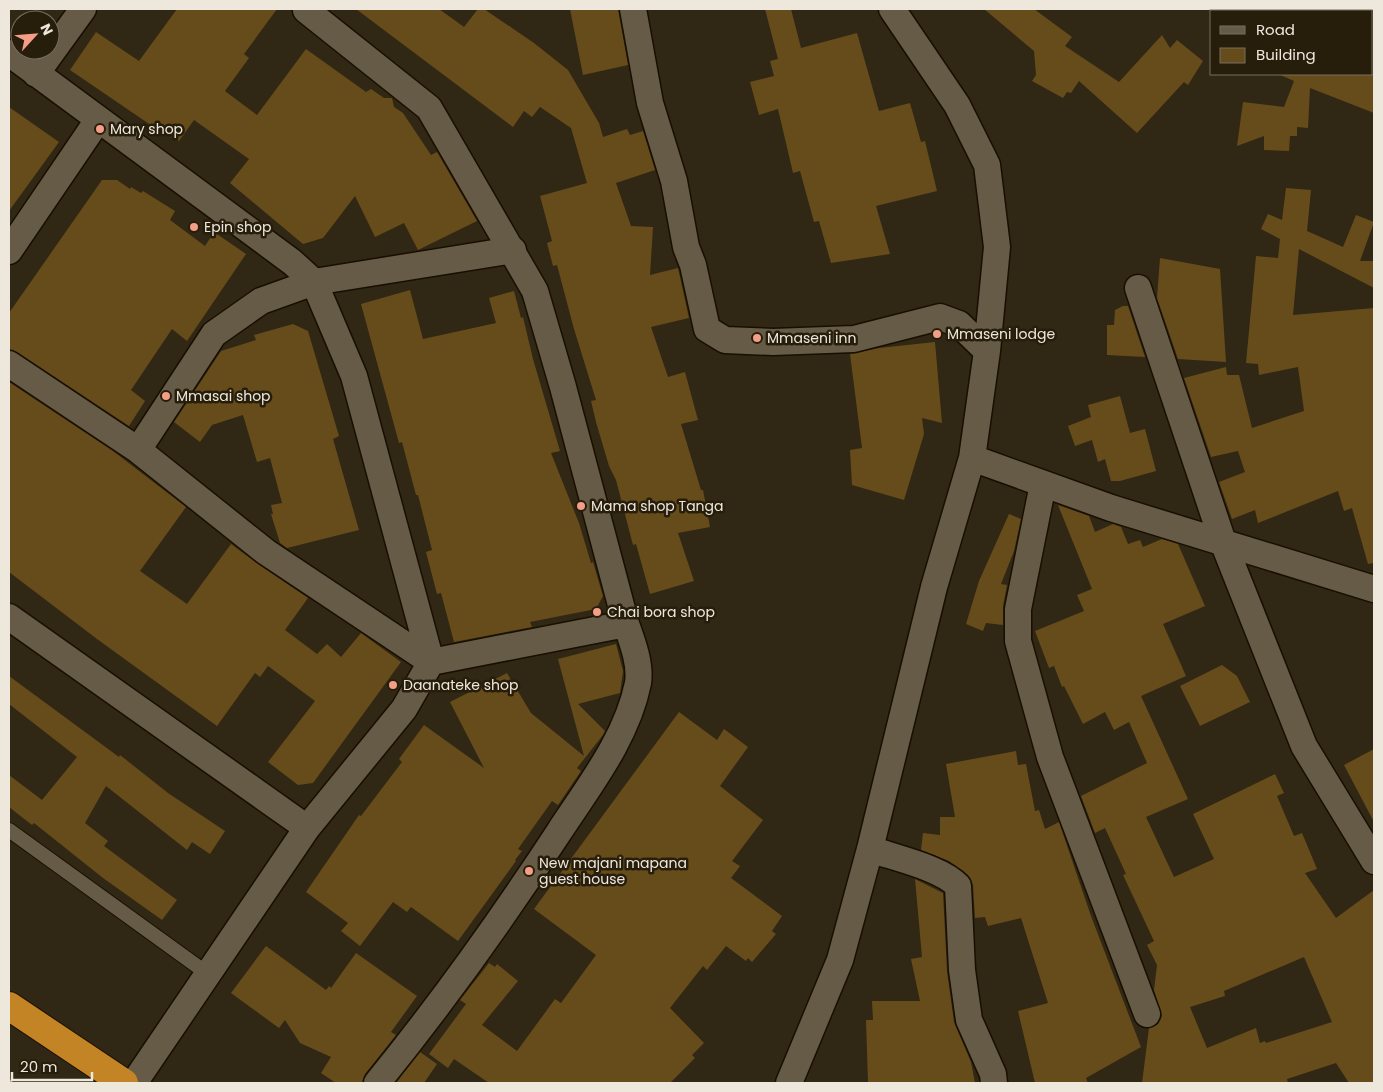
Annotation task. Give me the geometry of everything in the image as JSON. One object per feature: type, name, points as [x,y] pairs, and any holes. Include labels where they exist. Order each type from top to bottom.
[{"type":"highway","points":[[9,1006],[124,1083]]},
{"type":"street","points":[[36,74],[83,9]]},
{"type":"street","points":[[633,9],[650,103],[674,181],[686,247],[693,265],[707,329],[725,340],[773,342],[854,339],[940,317],[959,324],[987,352]]},
{"type":"street","points":[[789,1083],[840,960],[870,849],[934,587],[972,458],[987,352],[997,247],[987,165],[957,105],[892,9]]},
{"type":"street","points":[[306,10],[429,108],[535,291],[563,386],[626,624],[634,646],[638,682],[617,744],[501,920],[428,1020],[377,1083]]},
{"type":"street","points":[[9,53],[292,262],[314,282],[354,376],[431,662],[404,709],[307,828],[134,1083]]},
{"type":"street","points":[[9,251],[98,120]]},
{"type":"street","points":[[138,450],[214,334],[262,301],[314,282],[512,250]]},
{"type":"street","points":[[1138,288],[1223,542],[1304,746],[1374,861]]},
{"type":"street","points":[[9,364],[138,450],[266,552],[431,662],[626,624]]},
{"type":"street","points":[[972,458],[1111,508],[1374,589]]},
{"type":"street","points":[[1043,484],[1018,609],[1018,641],[1050,757],[1147,1014]]},
{"type":"street","points":[[9,617],[307,828]]},
{"type":"street","points":[[870,849],[951,879],[958,886],[962,970],[969,1020],[993,1074],[994,1083]]},
{"type":"lane","points":[[9,830],[208,974]]},
{"type":"building","points":[[177,9],[277,9],[244,54],[249,58],[225,91],[257,115],[306,49],[366,92],[371,89],[384,98],[392,98],[394,107],[403,113],[431,155],[437,152],[477,221],[418,250],[404,223],[375,237],[355,196],[323,238],[303,244],[230,183],[249,159],[194,120],[179,141],[160,127],[158,130],[70,70],[96,32],[139,61]]},
{"type":"building","points":[[356,9],[439,9],[464,27],[478,9],[484,9],[534,43],[568,70],[599,123],[603,137],[627,129],[630,135],[643,131],[655,170],[616,183],[631,226],[653,227],[650,275],[678,268],[689,318],[651,327],[668,377],[685,372],[698,420],[681,424],[701,490],[703,490],[710,527],[678,533],[694,581],[650,594],[636,544],[633,545],[616,480],[609,466],[596,422],[591,401],[596,400],[557,265],[553,266],[547,243],[552,241],[540,196],[587,183],[571,128],[540,107],[532,117],[524,111],[513,127]]},
{"type":"building","points":[[570,9],[618,9],[628,65],[583,75]]},
{"type":"building","points":[[765,9],[791,9],[801,48],[857,33],[879,111],[910,103],[921,142],[925,141],[937,191],[876,206],[890,254],[831,263],[819,221],[814,222],[800,171],[793,173],[778,109],[759,115],[750,82],[774,76],[770,61],[778,59]]},
{"type":"building","points":[[984,9],[1034,9],[1072,37],[1065,46],[1119,82],[1162,35],[1170,48],[1177,40],[1203,61],[1188,85],[1184,82],[1137,133],[1079,81],[1071,93],[1067,92],[1063,98],[1032,81],[1036,75],[1034,51]]},
{"type":"building","points":[[1374,74],[1374,113],[1310,88],[1308,128],[1297,127],[1297,136],[1290,136],[1289,151],[1264,150],[1264,136],[1237,146],[1243,102],[1284,107],[1294,81],[1280,75]]},
{"type":"building","points":[[9,107],[59,142],[9,211]]},
{"type":"building","points":[[102,180],[117,180],[130,189],[131,187],[141,193],[143,191],[175,211],[170,220],[205,246],[214,232],[246,254],[187,341],[172,329],[131,390],[145,401],[129,426],[17,352],[9,349],[9,313]]},
{"type":"building","points":[[1286,188],[1311,190],[1307,231],[1343,247],[1356,215],[1374,222],[1360,261],[1374,261],[1374,288],[1299,249],[1293,315],[1374,308],[1374,563],[1368,564],[1352,508],[1344,511],[1338,491],[1258,523],[1255,510],[1232,519],[1219,482],[1245,472],[1238,451],[1211,457],[1184,378],[1226,367],[1227,375],[1239,375],[1252,428],[1304,411],[1298,367],[1259,375],[1258,364],[1246,363],[1256,256],[1278,258],[1280,239],[1261,229],[1268,214],[1282,220]]},
{"type":"building","points":[[1160,258],[1220,269],[1226,362],[1178,359],[1157,298]]},
{"type":"building","points":[[410,290],[423,339],[496,323],[489,298],[514,291],[560,451],[551,453],[579,523],[603,596],[596,609],[530,622],[532,627],[454,642],[441,593],[437,594],[426,552],[432,550],[418,495],[416,495],[402,442],[399,443],[361,304]]},
{"type":"building","points":[[1128,306],[1145,357],[1107,355],[1107,325],[1114,325],[1115,310]]},
{"type":"building","points":[[293,324],[308,331],[339,436],[333,439],[359,530],[287,548],[280,543],[271,514],[273,514],[271,505],[282,503],[270,458],[257,462],[243,415],[212,425],[200,442],[174,422],[221,351],[256,340],[254,335]]},
{"type":"building","points":[[935,342],[942,423],[922,418],[924,434],[904,500],[852,485],[850,450],[862,448],[850,354],[879,348]]},
{"type":"building","points":[[9,382],[113,451],[186,507],[140,571],[187,604],[231,544],[308,598],[285,630],[317,654],[327,644],[341,657],[361,633],[401,662],[313,783],[298,785],[268,762],[315,701],[268,666],[260,677],[255,673],[217,726],[9,572]]},
{"type":"building","points":[[1120,396],[1130,433],[1145,429],[1156,471],[1120,481],[1111,481],[1105,459],[1098,462],[1092,440],[1075,446],[1068,426],[1091,417],[1088,405]]},
{"type":"building","points":[[1058,505],[1089,516],[1095,532],[1113,524],[1121,527],[1128,544],[1140,540],[1143,547],[1162,539],[1178,544],[1205,606],[1163,624],[1186,676],[1141,696],[1188,799],[1146,817],[1174,877],[1214,859],[1193,814],[1275,774],[1284,793],[1277,796],[1294,836],[1302,833],[1317,869],[1305,873],[1336,918],[1374,890],[1374,1083],[1349,1083],[1336,1063],[1287,1079],[1288,1083],[1142,1083],[1149,1028],[1158,1024],[1162,1016],[1154,990],[1157,965],[1147,945],[1154,941],[1123,875],[1126,874],[1105,828],[1095,833],[1081,796],[1147,763],[1129,722],[1114,730],[1105,712],[1083,724],[1064,686],[1062,687],[1054,666],[1049,668],[1035,631],[1084,611],[1077,595],[1092,589]],"holes":[[[1304,957],[1332,1022],[1266,1043],[1265,1041],[1260,1043],[1256,1028],[1207,1048],[1190,1007],[1225,996],[1224,991]]]},
{"type":"building","points":[[1009,514],[1021,519],[1014,551],[1001,584],[1007,585],[1003,606],[1003,625],[986,623],[983,631],[966,624],[979,581]]},
{"type":"building","points":[[616,644],[623,671],[620,693],[578,704],[605,731],[603,735],[577,768],[581,771],[558,805],[552,801],[518,849],[522,851],[516,861],[458,941],[411,907],[407,912],[393,902],[360,946],[341,931],[348,923],[306,892],[359,815],[361,816],[402,762],[399,759],[424,725],[484,768],[450,702],[507,673],[531,713],[584,756],[558,659]]},
{"type":"building","points":[[1222,665],[1237,676],[1250,702],[1200,726],[1180,686]]},
{"type":"building","points":[[9,676],[119,757],[120,755],[168,793],[225,831],[210,854],[192,842],[187,850],[106,786],[85,823],[108,841],[104,846],[177,900],[162,920],[103,878],[34,823],[32,825],[9,807],[9,775],[42,800],[77,757],[9,704]]},
{"type":"building","points":[[679,712],[717,740],[724,729],[748,747],[720,786],[763,820],[732,861],[740,866],[731,878],[782,916],[772,931],[776,934],[752,962],[748,958],[746,961],[726,946],[707,970],[703,966],[670,1008],[704,1043],[692,1055],[695,1058],[670,1083],[489,1083],[454,1059],[448,1068],[429,1054],[466,1004],[460,1000],[489,963],[495,967],[497,964],[518,981],[482,1025],[517,1051],[555,999],[561,1003],[596,955],[534,909]]},
{"type":"building","points":[[1374,749],[1374,822],[1344,765]]},
{"type":"building","points":[[1016,751],[1018,765],[1026,764],[1035,811],[1039,810],[1045,829],[1059,822],[1091,916],[1141,1047],[1086,1078],[1088,1083],[1035,1083],[1018,1011],[1048,1003],[1021,918],[988,926],[985,917],[975,918],[973,885],[968,875],[949,861],[921,850],[923,833],[940,835],[940,817],[955,817],[946,764]]},
{"type":"building","points":[[915,879],[943,893],[947,971],[954,1022],[971,1062],[975,1083],[868,1083],[866,1020],[873,1020],[872,1001],[920,1001],[911,959],[922,957]]},
{"type":"building","points":[[266,946],[326,990],[329,986],[331,988],[356,953],[417,996],[391,1032],[396,1035],[365,1074],[362,1083],[336,1083],[321,1073],[331,1057],[300,1043],[285,1020],[279,1028],[231,993]]},
{"type":"building","points":[[420,1052],[437,1064],[424,1083],[396,1083]]},
{"type":"place","name":"Mary shop","points":[[100,129]]},
{"type":"place","name":"Epin shop","points":[[194,227]]},
{"type":"place","name":"Mmaseni lodge","points":[[937,334]]},
{"type":"place","name":"Mmaseni inn","points":[[757,338]]},
{"type":"place","name":"Mmasai shop","points":[[166,396]]},
{"type":"place","name":"Mama shop Tanga","points":[[581,506]]},
{"type":"place","name":"Chai bora shop","points":[[597,612]]},
{"type":"place","name":"Daanateke shop","points":[[393,685]]},
{"type":"place","name":"New majani mapana guest house","points":[[529,871]]}]
